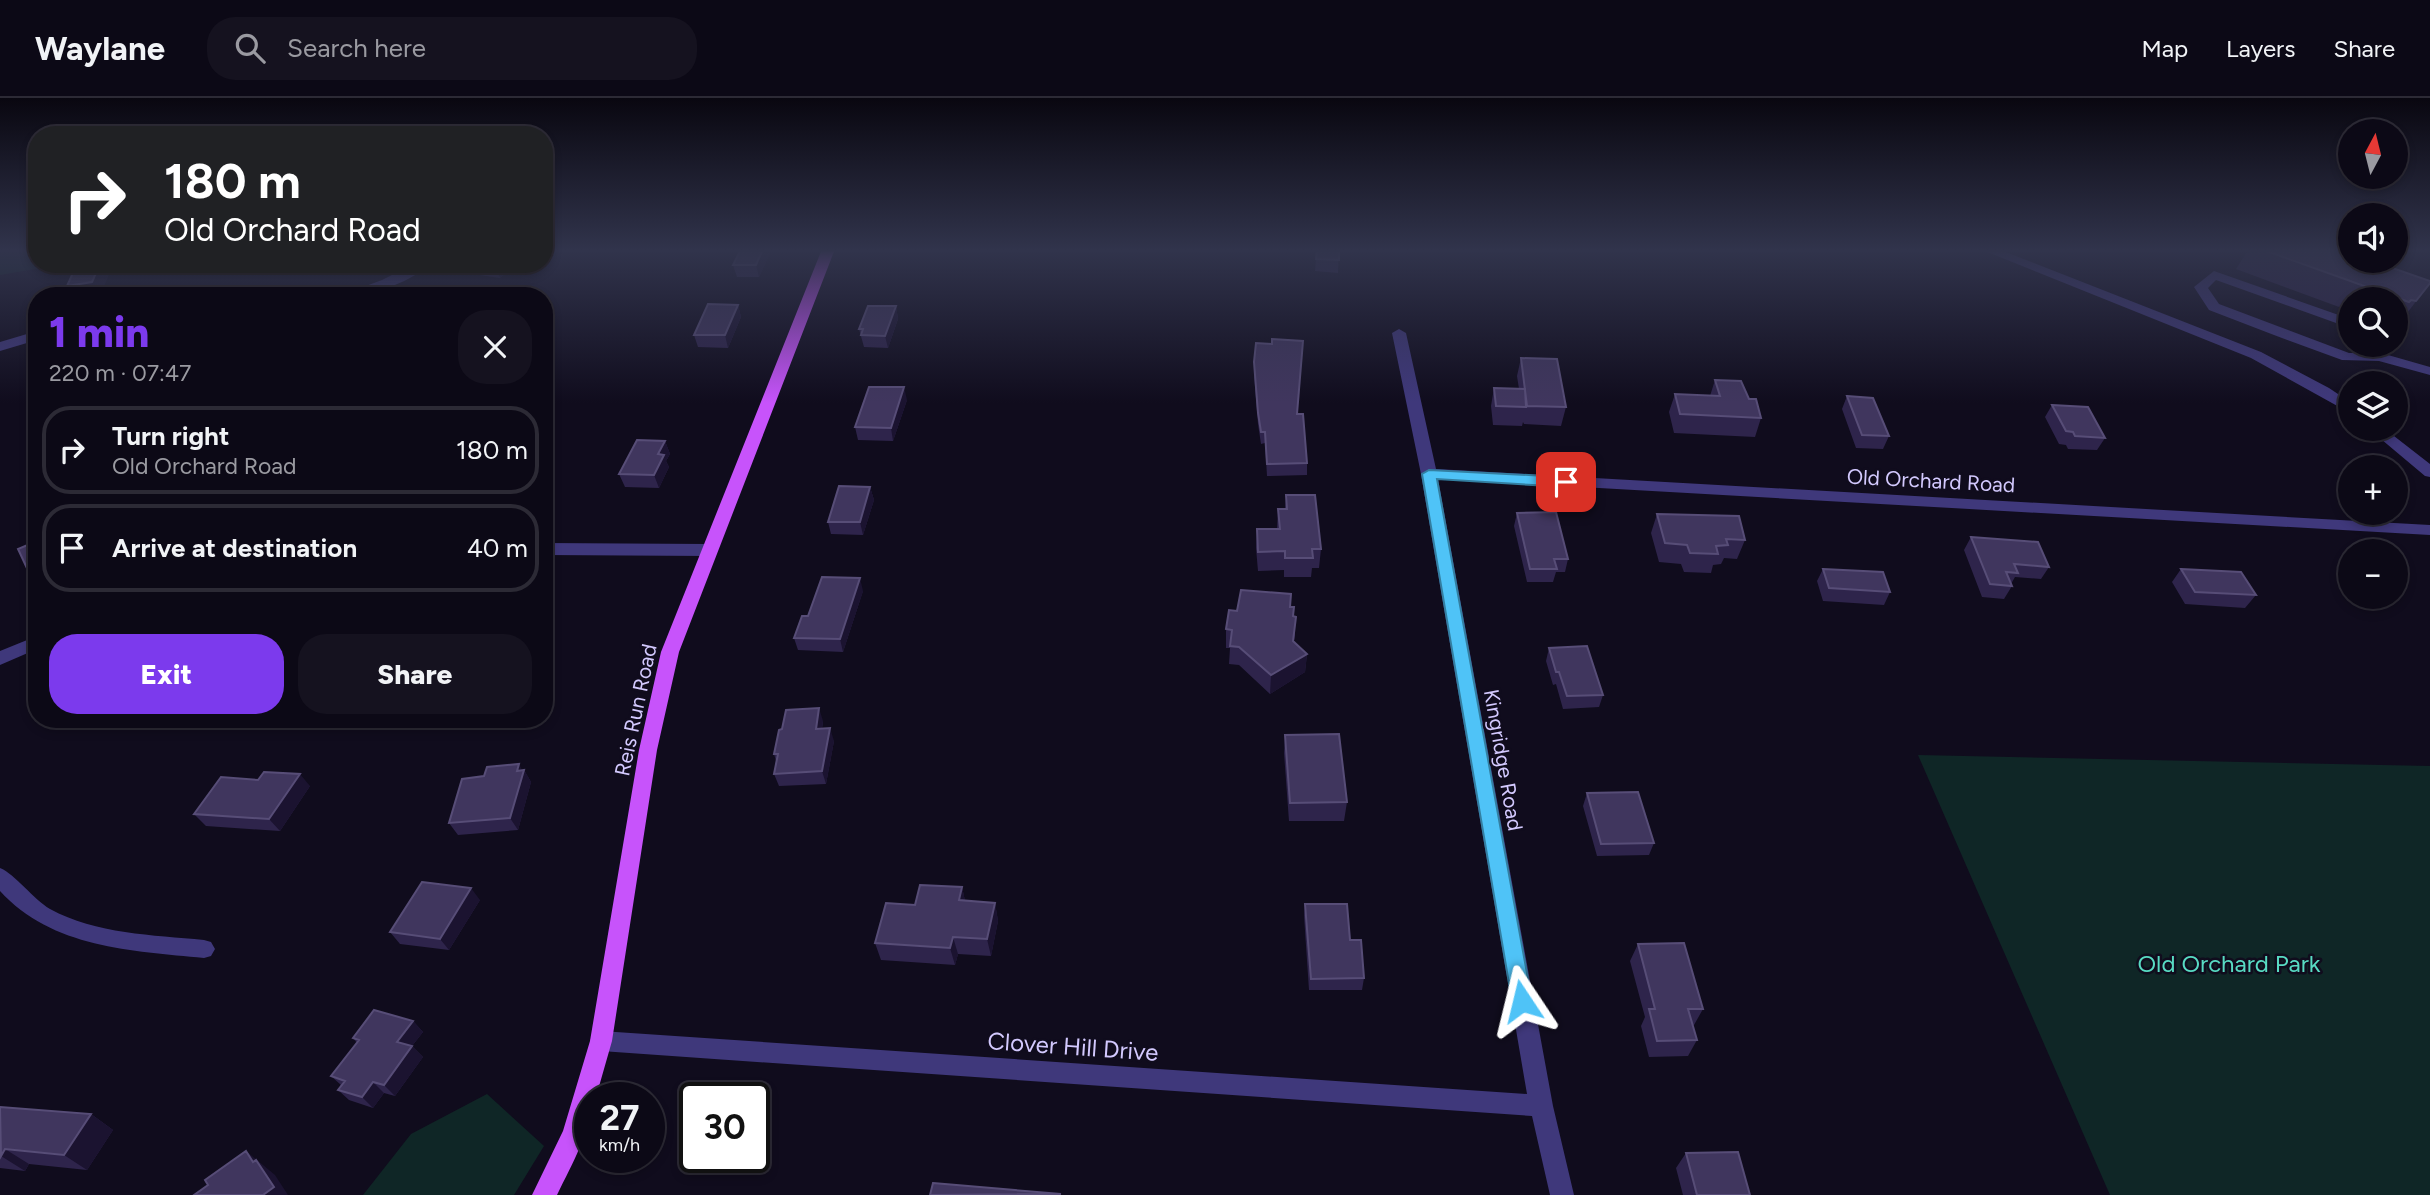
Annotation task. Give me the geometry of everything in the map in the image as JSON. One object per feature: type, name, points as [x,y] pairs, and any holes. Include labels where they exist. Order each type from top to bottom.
[{"type":"main road","name":"Reis Run Road","points":[[544,1195],[574,1134],[601,1041],[659,693],[670,652],[808,300]]},
{"type":"street","points":[[2138,300],[2268,344],[2338,356]]},
{"type":"street","points":[[2210,300],[2214,307],[2268,344],[2338,400]]},
{"type":"street","points":[[2284,300],[2338,320]]},
{"type":"street","name":"Kingridge Road","points":[[1399,333],[1429,474],[1541,1107],[1562,1195]]},
{"type":"street","points":[[0,347],[28,338]]},
{"type":"street","points":[[2398,357],[2430,371]]},
{"type":"street","points":[[2391,441],[2430,472]]},
{"type":"street","name":"Old Orchard Road","points":[[1429,474],[2430,530]]},
{"type":"street","points":[[553,549],[708,550]]},
{"type":"street","points":[[0,658],[28,646]]},
{"type":"street","points":[[0,877],[11,892],[35,911],[68,929],[108,939],[204,949]]},
{"type":"street","name":"Clover Hill Drive","points":[[601,1041],[1541,1107]]},
{"type":"green space","name":"Old Orchard Park","points":[[1918,755],[2430,766],[2430,1195],[2110,1195]]},
{"type":"green space","points":[[487,1094],[544,1146],[514,1195],[363,1195],[411,1134]]},
{"type":"building","points":[[708,304],[738,305],[725,335],[694,335]]},
{"type":"building","points":[[868,306],[896,306],[885,336],[861,335],[863,329],[859,329]]},
{"type":"building","points":[[1272,339],[1303,341],[1297,414],[1303,414],[1307,463],[1267,464],[1265,432],[1261,432],[1258,413],[1254,362],[1256,343],[1272,344]]},
{"type":"building","points":[[1521,358],[1557,359],[1566,407],[1527,406]]},
{"type":"building","points":[[1715,380],[1741,381],[1749,399],[1756,399],[1761,418],[1680,414],[1675,394],[1720,396]]},
{"type":"building","points":[[869,387],[904,387],[891,428],[855,427]]},
{"type":"building","points":[[1494,388],[1525,389],[1526,407],[1496,406]]},
{"type":"building","points":[[1847,396],[1873,398],[1889,436],[1862,435]]},
{"type":"building","points":[[2052,405],[2088,407],[2105,438],[2075,436],[2073,432],[2066,431]]},
{"type":"building","points":[[637,440],[665,441],[658,454],[664,455],[654,475],[619,474]]},
{"type":"building","points":[[839,486],[870,487],[860,522],[828,522]]},
{"type":"building","points":[[1286,495],[1315,495],[1321,549],[1312,549],[1313,558],[1285,558],[1285,551],[1258,552],[1257,529],[1280,529],[1278,509],[1287,509]]},
{"type":"building","points":[[1556,512],[1568,559],[1554,559],[1557,569],[1530,569],[1517,513]]},
{"type":"building","points":[[1657,514],[1739,516],[1745,540],[1726,539],[1728,545],[1716,546],[1718,554],[1690,553],[1687,545],[1665,543]]},
{"type":"building","points":[[1971,537],[2038,542],[2049,567],[2014,564],[2018,573],[2006,572],[2012,586],[1990,584]]},
{"type":"building","points":[[28,545],[28,571],[18,549]]},
{"type":"building","points":[[1823,569],[1883,572],[1890,592],[1829,588]]},
{"type":"building","points":[[2181,569],[2241,572],[2256,595],[2195,592]]},
{"type":"building","points":[[822,577],[860,578],[840,639],[794,638],[802,616],[808,616]]},
{"type":"building","points":[[1241,590],[1291,594],[1290,607],[1294,607],[1293,616],[1296,617],[1293,641],[1307,654],[1271,675],[1239,647],[1230,646],[1232,630],[1226,629],[1229,610],[1237,611]]},
{"type":"building","points":[[1587,646],[1603,695],[1567,696],[1549,648]]},
{"type":"building","points":[[819,708],[816,729],[830,728],[822,771],[774,774],[778,754],[774,754],[786,710]]},
{"type":"building","points":[[1339,734],[1347,802],[1290,803],[1285,735]]},
{"type":"building","points":[[519,764],[517,771],[524,770],[510,818],[449,823],[462,779],[484,776],[487,767]]},
{"type":"building","points":[[264,772],[300,774],[269,819],[194,814],[221,777],[258,780]]},
{"type":"building","points":[[1638,792],[1654,843],[1601,844],[1587,793]]},
{"type":"building","points":[[422,882],[471,888],[440,939],[390,932]]},
{"type":"building","points":[[920,885],[962,887],[959,900],[995,903],[987,939],[953,937],[950,948],[875,943],[886,903],[915,905]]},
{"type":"building","points":[[1305,904],[1347,904],[1350,940],[1361,940],[1364,978],[1311,979]]},
{"type":"building","points":[[1684,943],[1703,1009],[1688,1009],[1697,1040],[1657,1041],[1649,1009],[1655,1009],[1638,944]]},
{"type":"building","points":[[374,1010],[413,1021],[397,1042],[412,1046],[384,1085],[373,1082],[362,1097],[338,1090],[345,1081],[331,1076],[359,1040],[353,1038]]},
{"type":"building","points":[[0,1107],[91,1114],[64,1155],[5,1149],[1,1156]]},
{"type":"building","points":[[246,1151],[253,1162],[256,1160],[274,1187],[263,1195],[194,1195],[208,1185],[205,1180]]},
{"type":"building","points":[[1738,1152],[1750,1195],[1697,1195],[1686,1153]]},
{"type":"building","points":[[933,1183],[1061,1194],[930,1195]]},
{"type":"route","points":[[1522,1001],[1429,474],[1566,482]]}]
